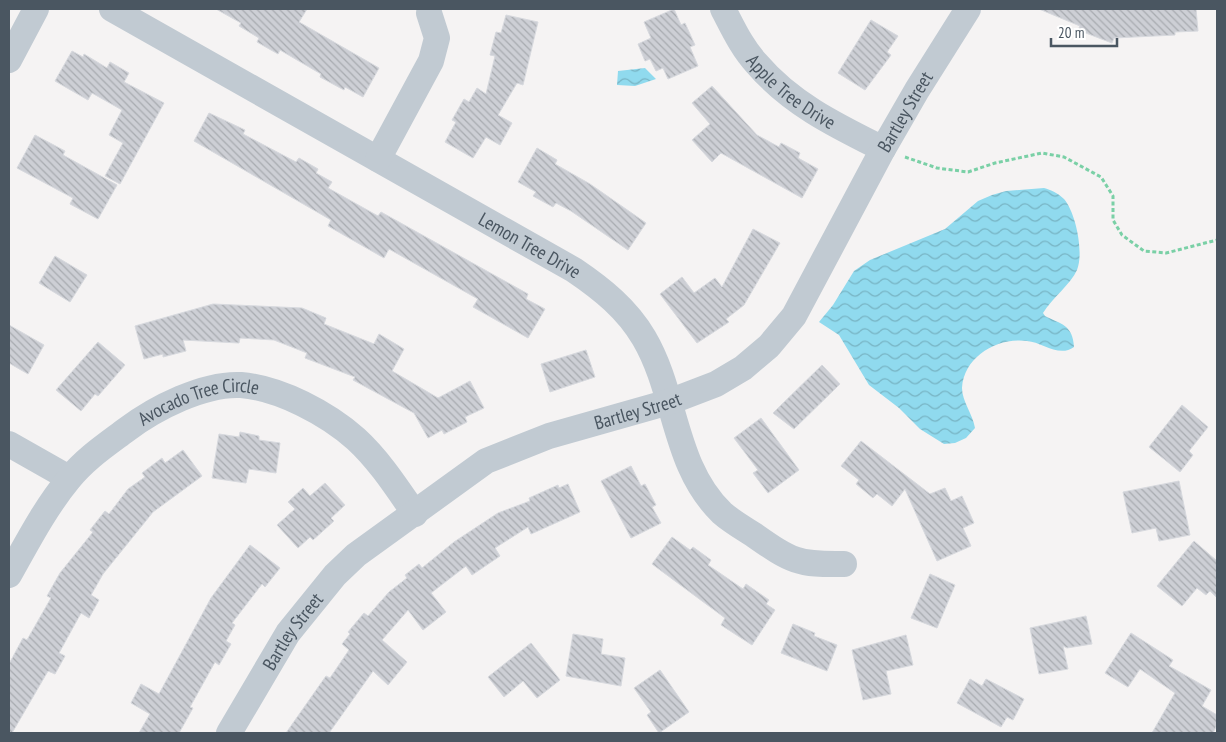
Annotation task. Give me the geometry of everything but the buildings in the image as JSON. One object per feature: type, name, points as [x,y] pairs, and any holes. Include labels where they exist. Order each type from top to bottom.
[{"type":"street","points":[[9,60],[36,9]]},
{"type":"street","name":"Lemon Tree Drive","points":[[112,9],[574,270],[606,292],[644,338],[657,365],[679,439],[690,466],[705,492],[723,513],[792,560],[811,565],[844,564]]},
{"type":"street","name":"Apple Tree Drive","points":[[723,9],[739,40],[756,64],[782,90],[805,108],[883,149]]},
{"type":"street","name":"Bartley Street","points":[[230,733],[288,633],[335,575],[356,554],[415,514],[486,461],[549,436],[669,402],[716,384],[742,368],[768,346],[794,316],[883,149],[968,9]]},
{"type":"street","points":[[378,159],[431,61],[437,38],[429,13]]},
{"type":"street","name":"Avocado Tree Circle","points":[[9,575],[50,505],[69,478],[94,454],[140,420],[171,402],[209,390],[240,385],[266,390],[332,419],[358,440],[392,481],[415,514]]},
{"type":"street","points":[[9,444],[69,478]]},
{"type":"path","points":[[883,149],[937,168],[968,172],[995,163],[1042,153],[1064,157],[1101,177],[1113,196],[1113,220],[1122,235],[1144,251],[1166,253],[1217,240]]},
{"type":"water","points":[[645,68],[656,79],[635,86],[617,85],[618,71]]},
{"type":"water","points":[[1044,188],[1064,199],[1072,214],[1078,233],[1080,254],[1077,270],[1043,313],[1069,330],[1074,347],[1062,351],[1033,342],[1016,341],[1005,342],[984,351],[969,367],[964,377],[962,388],[962,393],[975,428],[966,438],[955,443],[944,444],[920,429],[899,408],[869,385],[839,335],[819,322],[833,305],[854,271],[870,260],[945,229],[978,201],[992,195],[1006,191]]}]
